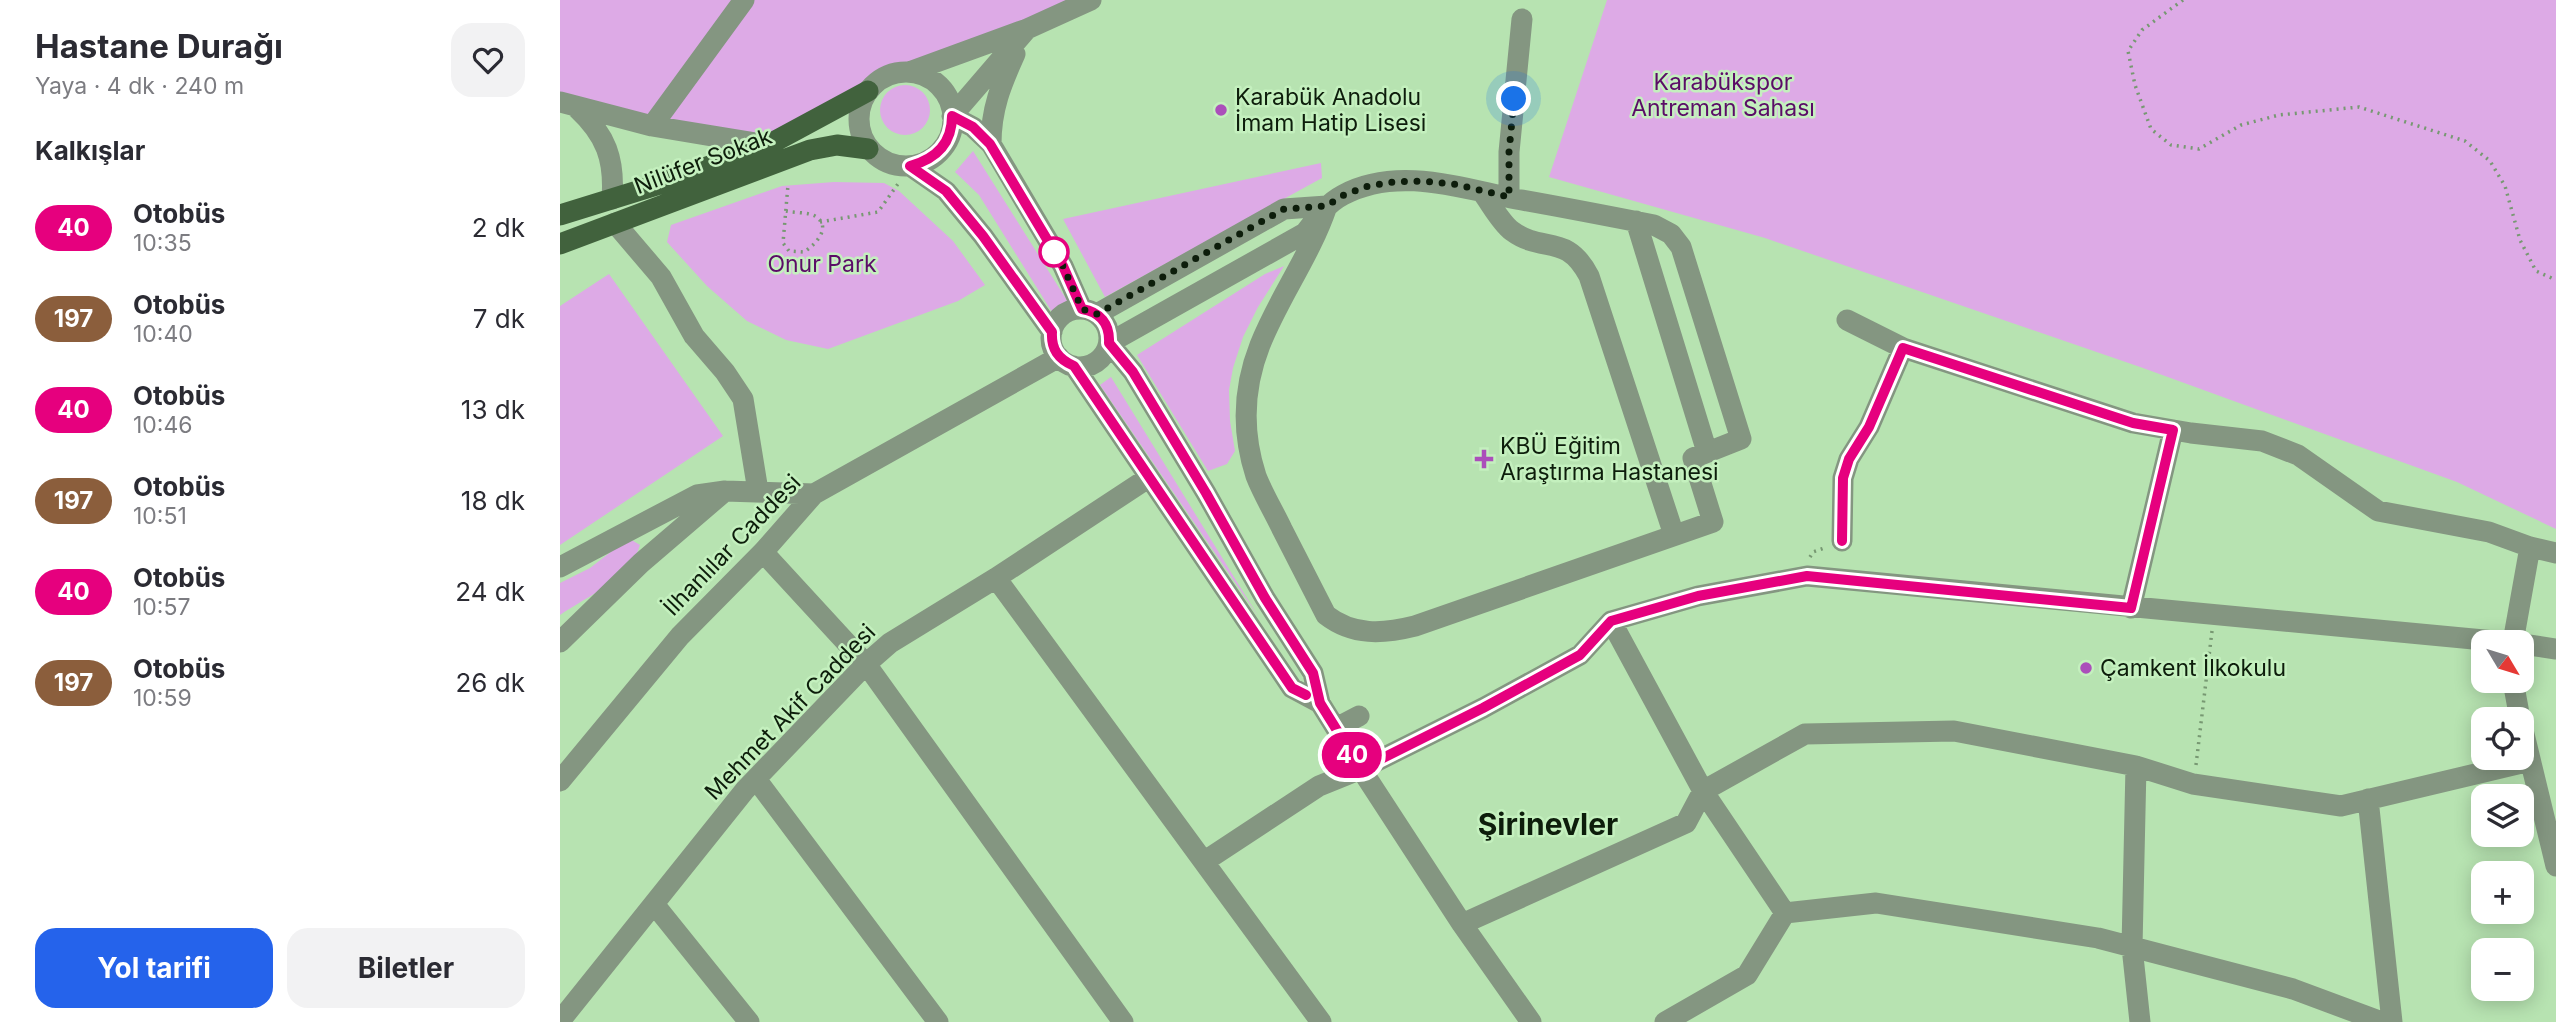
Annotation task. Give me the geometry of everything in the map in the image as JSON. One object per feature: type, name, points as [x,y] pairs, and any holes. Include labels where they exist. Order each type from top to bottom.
[{"type":"main road","name":"Nilüfer Sokak","points":[[560,215],[768,145],[868,90]]},
{"type":"main road","name":"Nilüfer Sokak","points":[[560,244],[810,150],[837,145],[869,149]]},
{"type":"street","points":[[652,126],[744,0]]},
{"type":"street","points":[[909,72],[924,75],[937,83],[947,96],[952,126],[948,141],[938,154],[925,162],[910,166],[894,165],[880,159],[869,149],[861,135],[858,120],[861,104],[868,90],[879,80],[1027,30],[1091,0]]},
{"type":"street","points":[[1509,197],[1509,152],[1522,19]]},
{"type":"street","points":[[952,116],[1027,30]]},
{"type":"street","points":[[990,144],[998,91],[1027,30]]},
{"type":"street","points":[[568,104],[652,126],[810,150]]},
{"type":"street","name":"Nilüfer Sokak","points":[[568,104],[596,126],[607,147],[614,175],[612,199]]},
{"type":"street","points":[[952,116],[973,127],[990,144],[1089,311],[1107,326],[1109,343],[1106,352],[1092,364],[1066,361]]},
{"type":"street","points":[[910,166],[946,191],[983,236],[1052,332]]},
{"type":"street","points":[[1320,703],[1292,688],[1066,361],[1054,349],[1052,332],[1055,324],[1066,312],[1089,311],[1284,209],[1326,206],[1356,190],[1393,182],[1454,184],[1482,192],[1654,225],[1671,234],[1681,247],[1741,439],[1693,458],[1713,522],[1415,626],[1390,632],[1364,632],[1339,625],[1326,615],[1257,478],[1248,446],[1245,413],[1259,347],[1317,236],[1326,206]]},
{"type":"street","points":[[1482,192],[1512,231],[1538,242],[1566,248],[1580,259],[1589,276],[1674,535]]},
{"type":"street","points":[[1109,343],[1305,233],[1326,206]]},
{"type":"street","points":[[1636,221],[1707,452]]},
{"type":"street","points":[[615,223],[661,277],[694,336],[725,372],[743,400],[758,491]]},
{"type":"street","points":[[1847,320],[1903,348],[2133,423],[2262,441],[2298,455],[2378,511],[2489,532],[2556,553]]},
{"type":"street","points":[[1109,343],[1133,372],[1265,598],[1313,673],[1320,703],[1361,769],[1462,924],[1531,1022]]},
{"type":"street","points":[[1842,541],[1843,478],[1849,459],[1869,427],[1903,348]]},
{"type":"street","name":"İlhanlılar Caddesi","points":[[560,781],[680,636],[763,552],[814,494],[1066,361]]},
{"type":"street","points":[[2131,608],[2173,430]]},
{"type":"street","name":"Mehmet Akif Caddesi","points":[[560,1021],[756,779],[866,664],[890,643],[996,578],[1148,478]]},
{"type":"street","points":[[560,642],[641,563],[725,491]]},
{"type":"street","points":[[560,566],[697,495],[725,491],[814,494]]},
{"type":"street","points":[[2515,630],[2530,547]]},
{"type":"street","points":[[763,552],[866,664],[1123,1022]]},
{"type":"street","points":[[1205,861],[1319,786],[1361,769],[1483,708],[1580,655],[1611,621],[1698,596],[1807,576],[2471,639]]},
{"type":"street","points":[[996,578],[1321,1022]]},
{"type":"street","points":[[1611,621],[1703,791],[1785,914]]},
{"type":"street","points":[[2534,646],[2556,649]]},
{"type":"street","points":[[1336,728],[1359,716]]},
{"type":"street","points":[[1462,924],[1686,823],[1703,791],[1805,734],[1954,731],[2136,766],[2193,784],[2341,806],[2492,770]]},
{"type":"street","points":[[2136,766],[2132,947],[2140,1022]]},
{"type":"street","points":[[2532,770],[2556,866]]},
{"type":"street","points":[[756,779],[938,1022]]},
{"type":"street","points":[[2368,799],[2392,1022]]},
{"type":"street","points":[[654,904],[749,1022]]},
{"type":"street","points":[[1785,914],[1876,904],[2098,938],[2293,989],[2382,1022]]},
{"type":"street","points":[[1665,1022],[1747,975],[1785,914]]},
{"type":"path","points":[[2183,0],[2142,30],[2128,51],[2135,85],[2151,129],[2171,145],[2199,149],[2241,125],[2266,118],[2359,107],[2465,141],[2490,161],[2505,186],[2520,240],[2536,271],[2556,280]]},
{"type":"path","points":[[820,222],[878,212],[910,166]]},
{"type":"path","points":[[786,211],[814,216],[823,228],[820,238],[804,252],[789,251],[783,243],[788,185]]},
{"type":"path","points":[[1807,576],[1807,564],[1813,552],[1842,541]]},
{"type":"path","points":[[2193,784],[2214,615]]},
{"type":"green space","points":[[560,0],[1091,0],[909,72],[887,77],[868,91],[768,145],[560,102]]},
{"type":"green space","name":"Karabükspor Antreman Sahası","points":[[1607,0],[2556,0],[2556,529],[2457,482],[2143,368],[1765,238],[1549,177]]},
{"type":"green space","points":[[905,85],[923,92],[930,110],[923,128],[905,135],[887,128],[880,110],[887,92]]},
{"type":"green space","points":[[973,151],[1068,302],[1052,312],[979,195],[955,172]]},
{"type":"green space","points":[[1321,163],[1322,178],[1105,297],[1063,219]]},
{"type":"green space","name":"Onur Park","points":[[834,182],[884,183],[899,191],[953,241],[985,285],[958,301],[828,349],[786,340],[747,321],[707,286],[667,242],[671,225],[782,186]]},
{"type":"green space","points":[[1284,266],[1243,337],[1233,368],[1229,390],[1235,451],[1227,464],[1208,471],[1137,355],[1265,274]]},
{"type":"green space","points":[[609,274],[723,436],[560,545],[560,306]]},
{"type":"green space","points":[[1111,377],[1258,616],[1100,385]]},
{"type":"green space","points":[[630,539],[640,545],[635,557],[618,577],[560,615],[560,583],[590,568]]},
{"type":"bus line","name":"40","points":[[1306,695],[1292,688],[1074,366],[1059,357],[1054,349],[1052,332],[983,236],[946,191],[910,166],[925,162],[938,154],[948,141],[952,116],[973,127],[990,144],[1063,266],[1082,309],[1089,310],[1103,319],[1109,334],[1109,343],[1133,372],[1265,598],[1313,673],[1320,703],[1361,769],[1483,708],[1580,655],[1611,621],[1698,596],[1807,576],[2131,608],[2173,430],[2133,423],[1903,348],[1869,427],[1849,459],[1843,478],[1842,541]]},
{"type":"place","name":"Karabük Anadolu İmam Hatip Lisesi","points":[[1221,110]]},
{"type":"place","name":"KBÜ Eğitim Araştırma Hastanesi","points":[[1484,459]]},
{"type":"place","name":"Çamkent İlkokulu","points":[[2086,668]]},
{"type":"district","name":"Şirinevler","points":[[1548,825]]},
{"type":"route","points":[[1054,252],[1052,248],[1082,309],[1097,314],[1284,209],[1326,206],[1344,195],[1368,186],[1393,182],[1454,184],[1509,197],[1509,152],[1514,99]]}]
